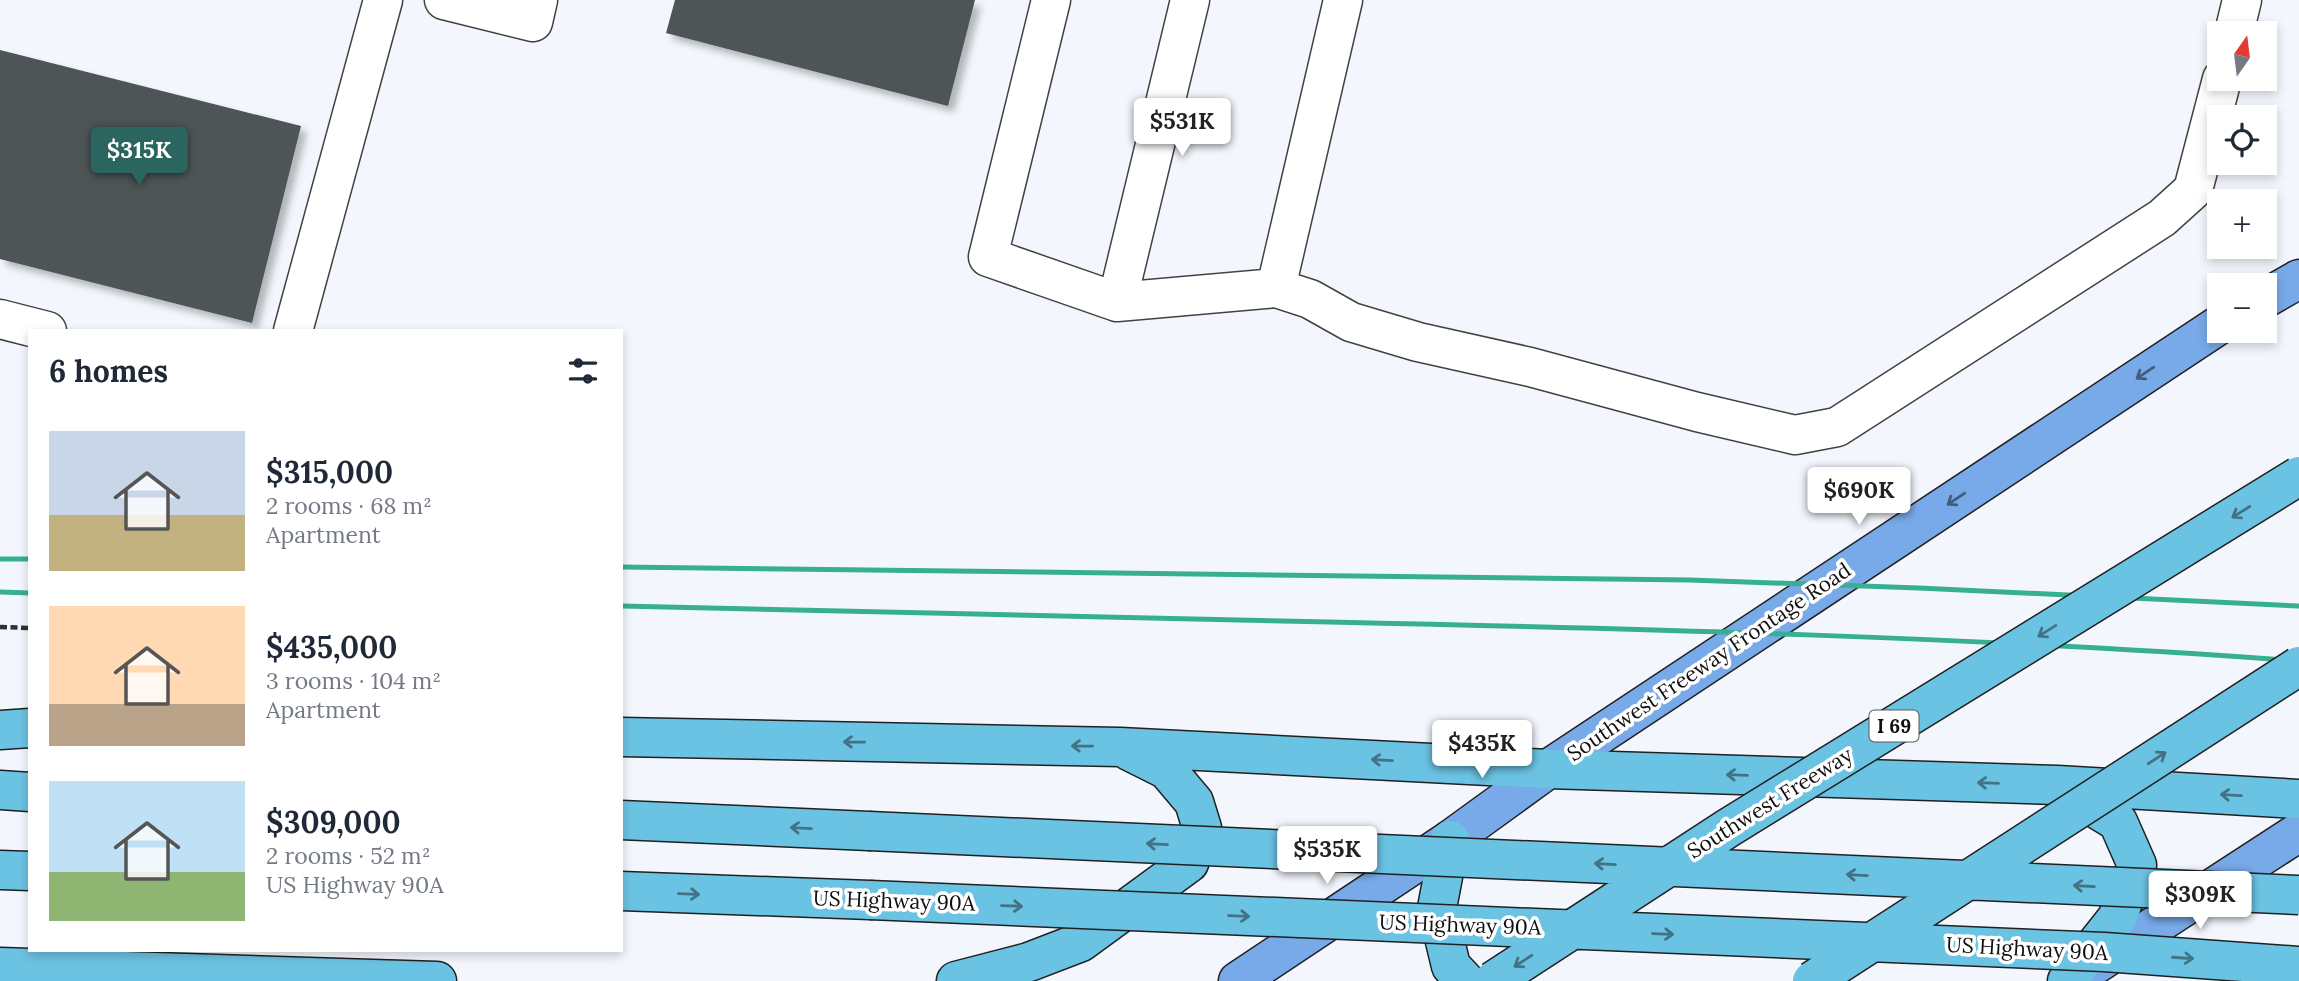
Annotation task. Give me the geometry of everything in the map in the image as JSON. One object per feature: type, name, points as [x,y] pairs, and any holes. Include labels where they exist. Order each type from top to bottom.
[{"type":"highway","name":"Southwest Freeway","points":[[1493,981],[1728,828],[2299,476]]},
{"type":"highway","points":[[1812,981],[2299,666]]},
{"type":"highway","points":[[0,730],[28,728]]},
{"type":"highway","points":[[623,737],[1120,747],[1548,769],[2057,785],[2299,799]]},
{"type":"highway","points":[[956,981],[1029,962],[1081,942],[1189,863],[1202,828],[1194,802],[1167,770],[1120,747]]},
{"type":"highway","points":[[2057,785],[2118,822],[2137,865],[2117,918],[2069,981]]},
{"type":"highway","points":[[0,790],[28,792]]},
{"type":"highway","points":[[623,820],[2299,895]]},
{"type":"highway","points":[[1450,840],[1437,908],[1451,966],[1465,981]]},
{"type":"highway","points":[[0,870],[28,871]]},
{"type":"highway","name":"US Highway 90A","points":[[623,891],[2104,952],[2299,967]]},
{"type":"highway","points":[[0,967],[437,981]]},
{"type":"main road","points":[[2277,292],[2299,279]]},
{"type":"main road","name":"Southwest Freeway Frontage Road","points":[[1238,981],[1450,840],[1548,769],[2207,333]]},
{"type":"main road","points":[[2069,981],[2299,832]]},
{"type":"street","points":[[294,329],[383,0]]},
{"type":"street","points":[[444,0],[533,22],[538,0]]},
{"type":"street","points":[[1051,0],[988,257],[1116,302],[1276,288],[1310,299],[1351,322],[1418,342],[1530,367],[1795,435],[1837,427],[2162,218],[2193,190],[2219,91]]},
{"type":"street","points":[[1116,302],[1190,0]]},
{"type":"street","points":[[1276,288],[1343,0]]},
{"type":"street","points":[[2237,21],[2242,0]]},
{"type":"street","points":[[0,319],[39,329]]},
{"type":"path","points":[[0,628],[28,628]]},
{"type":"building","points":[[675,0],[975,0],[948,106],[666,33]]},
{"type":"building","points":[[0,50],[301,126],[252,323],[0,259]]},
{"type":"railway","points":[[0,559],[28,559]]},
{"type":"railway","points":[[623,567],[1690,580],[2299,606]]},
{"type":"railway","points":[[0,592],[28,593]]},
{"type":"railway","points":[[623,606],[1693,631],[1936,640],[2299,661]]}]
